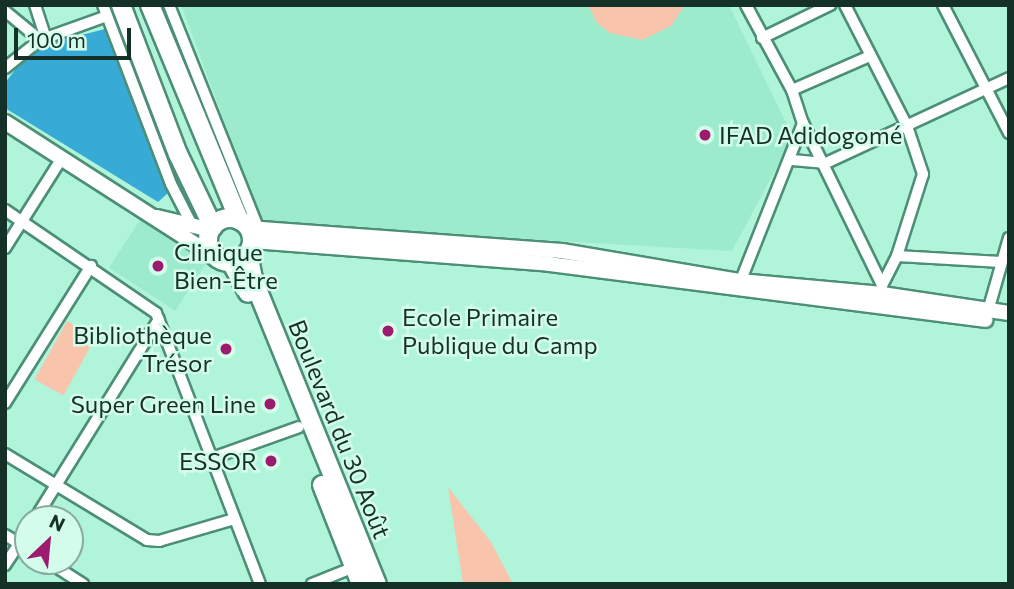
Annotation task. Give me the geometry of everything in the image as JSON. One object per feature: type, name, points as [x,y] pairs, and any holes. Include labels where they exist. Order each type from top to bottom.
[{"type":"highway","name":"Boulevard du 30 Août","points":[[150,5],[249,234],[253,279],[376,584]]},
{"type":"highway","points":[[110,9],[212,229],[225,219],[249,234],[224,260]]},
{"type":"highway","name":"Boulevard du 30 Août","points":[[212,229],[210,247],[224,260],[250,296],[361,584]]},
{"type":"main road","points":[[5,122],[224,260]]},
{"type":"main road","points":[[156,217],[212,229]]},
{"type":"main road","points":[[249,234],[739,286],[881,295],[1009,313]]},
{"type":"main road","points":[[881,295],[1009,323]]},
{"type":"street","points":[[35,5],[43,39]]},
{"type":"street","points":[[169,5],[249,234]]},
{"type":"street","points":[[746,5],[792,90],[803,123],[826,163],[881,295]]},
{"type":"street","points":[[762,38],[830,5]]},
{"type":"street","points":[[845,5],[907,126],[924,181],[881,295]]},
{"type":"street","points":[[943,5],[1009,133]]},
{"type":"street","points":[[5,68],[43,39],[110,9],[171,184],[191,223]]},
{"type":"street","points":[[5,11],[43,39]]},
{"type":"street","points":[[792,90],[870,56]]},
{"type":"street","points":[[792,160],[816,159],[826,163],[1009,78]]},
{"type":"street","points":[[739,286],[792,160],[803,123]]},
{"type":"street","points":[[5,248],[62,158]]},
{"type":"street","points":[[5,210],[152,308],[159,319],[260,584]]},
{"type":"street","points":[[988,311],[1009,239]]},
{"type":"street","points":[[897,256],[1001,262]]},
{"type":"street","points":[[5,403],[91,266]]},
{"type":"street","points":[[43,505],[159,319]]},
{"type":"street","points":[[212,458],[299,427]]},
{"type":"street","points":[[5,454],[55,486],[153,541],[234,519]]},
{"type":"street","points":[[312,584],[354,567]]},
{"type":"shaded area","points":[[181,5],[729,5],[793,137],[732,251],[262,224]]},
{"type":"shaded area","points":[[588,5],[685,5],[671,26],[642,40],[610,33],[597,23]]},
{"type":"shaded area","name":"Clinique Bien-Être","points":[[140,220],[206,263],[175,311],[109,268]]},
{"type":"shaded area","points":[[67,321],[96,337],[63,396],[35,380]]},
{"type":"shaded area","points":[[448,487],[491,542],[513,584],[463,584]]},
{"type":"water","points":[[124,24],[187,176],[158,202],[5,108],[5,83],[24,58],[43,45]]},
{"type":"place","name":"IFAD Adidogomé","points":[[705,135]]},
{"type":"place","name":"Clinique Bien-Être","points":[[158,266]]},
{"type":"place","name":"Ecole Primaire Publique du Camp","points":[[388,331]]},
{"type":"place","name":"Bibliothèque Trésor","points":[[226,349]]},
{"type":"place","name":"Super Green Line","points":[[270,404]]},
{"type":"place","name":"ESSOR","points":[[271,461]]}]
